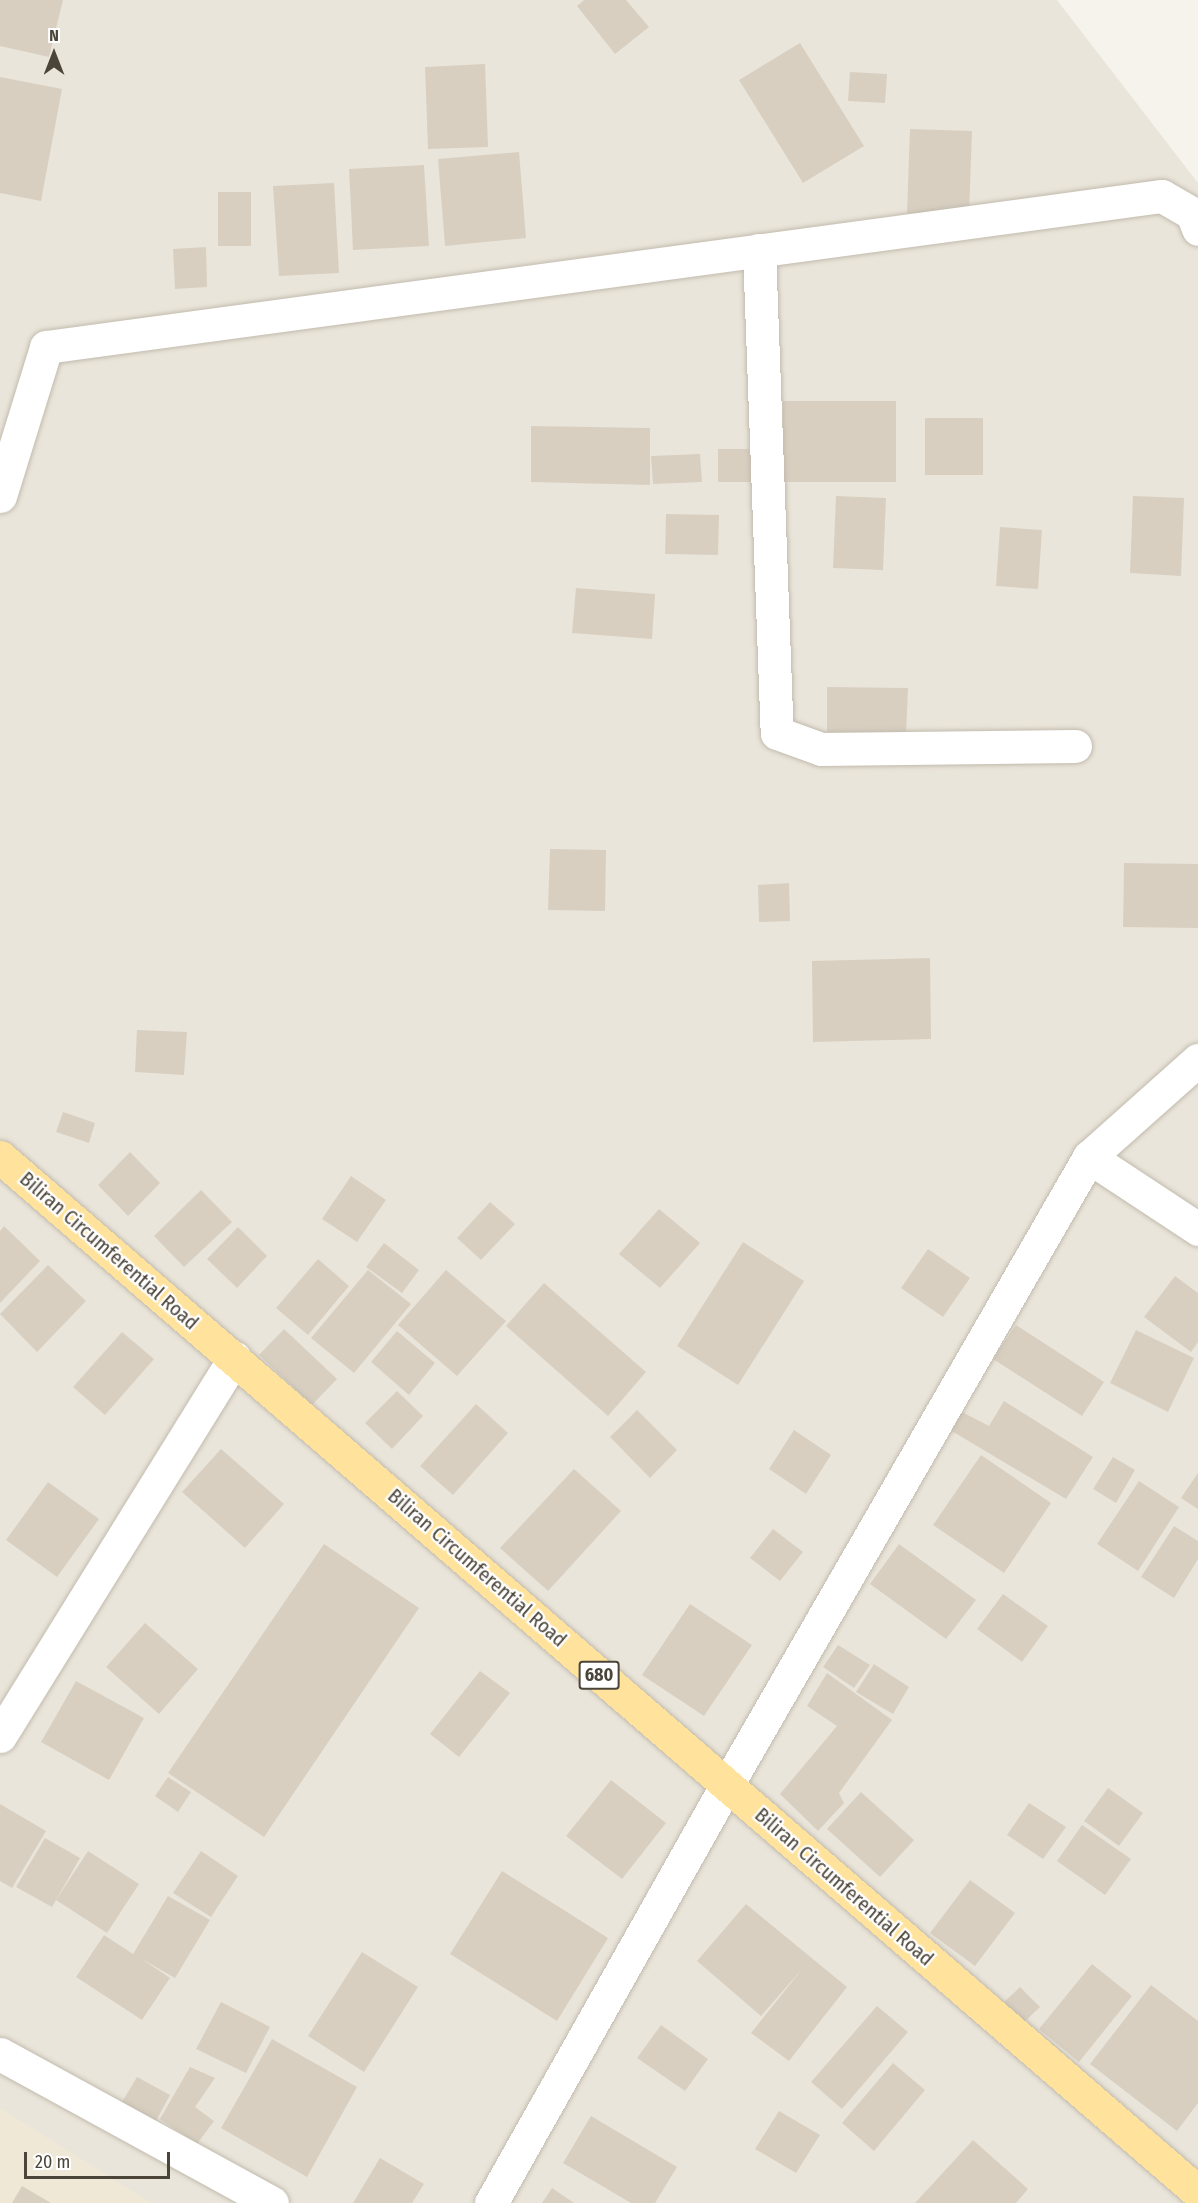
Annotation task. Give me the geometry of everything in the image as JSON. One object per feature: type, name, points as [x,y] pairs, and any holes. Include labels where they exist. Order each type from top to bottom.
[{"type":"main road","name":"Biliran Circumferential Road","points":[[0,1157],[1198,2192]]},
{"type":"street","points":[[0,496],[46,347],[1162,196],[1192,213],[1198,229]]},
{"type":"street","points":[[759,250],[777,733],[821,749],[1075,746]]},
{"type":"street","points":[[491,2203],[727,1785],[1089,1157],[1198,1060]]},
{"type":"street","points":[[1089,1157],[1198,1229]]},
{"type":"street","points":[[0,1736],[234,1358]]},
{"type":"street","points":[[0,2054],[272,2203]]},
{"type":"shaded area","points":[[0,0],[1057,0],[1198,183],[1198,2203],[0,2203]]},
{"type":"shaded area","points":[[0,2108],[151,2203],[0,2203]]},
{"type":"building","points":[[0,0],[63,0],[49,57],[0,46]]},
{"type":"building","points":[[584,0],[626,0],[649,27],[615,54],[577,6]]},
{"type":"building","points":[[800,43],[864,146],[803,183],[739,80]]},
{"type":"building","points":[[485,64],[488,147],[428,149],[425,67]]},
{"type":"building","points":[[850,72],[887,74],[885,103],[848,101]]},
{"type":"building","points":[[0,77],[62,89],[41,201],[0,193]]},
{"type":"building","points":[[910,129],[972,131],[969,216],[907,213]]},
{"type":"building","points":[[519,152],[526,238],[445,246],[438,159]]},
{"type":"building","points":[[424,165],[429,246],[353,250],[349,169]]},
{"type":"building","points":[[334,183],[339,273],[279,276],[273,186]]},
{"type":"building","points":[[218,192],[251,192],[251,246],[218,246]]},
{"type":"building","points":[[206,247],[207,287],[175,289],[173,249]]},
{"type":"building","points":[[783,401],[896,401],[896,482],[783,482]]},
{"type":"building","points":[[925,418],[983,418],[983,475],[925,475]]},
{"type":"building","points":[[531,426],[650,428],[650,485],[531,482]]},
{"type":"building","points":[[718,449],[752,449],[752,482],[718,482]]},
{"type":"building","points":[[700,454],[702,482],[653,484],[651,456]]},
{"type":"building","points":[[836,496],[886,498],[883,570],[833,568]]},
{"type":"building","points":[[1133,496],[1184,498],[1181,576],[1130,573]]},
{"type":"building","points":[[666,514],[719,515],[718,555],[665,554]]},
{"type":"building","points":[[1000,527],[1042,530],[1038,589],[996,586]]},
{"type":"building","points":[[576,588],[655,594],[652,639],[572,633]]},
{"type":"building","points":[[827,687],[908,688],[906,734],[827,732]]},
{"type":"building","points":[[550,849],[606,850],[605,911],[548,910]]},
{"type":"building","points":[[1124,863],[1198,864],[1198,928],[1123,927]]},
{"type":"building","points":[[789,883],[790,921],[759,922],[758,885]]},
{"type":"building","points":[[930,958],[931,1039],[813,1042],[812,961]]},
{"type":"building","points":[[137,1030],[187,1032],[184,1075],[135,1072]]},
{"type":"building","points":[[63,1112],[95,1123],[89,1143],[56,1132]]},
{"type":"building","points":[[130,1152],[160,1183],[128,1216],[98,1185]]},
{"type":"building","points":[[351,1176],[386,1200],[357,1242],[322,1219]]},
{"type":"building","points":[[201,1190],[232,1222],[184,1267],[154,1236]]},
{"type":"building","points":[[490,1202],[515,1224],[481,1260],[457,1238]]},
{"type":"building","points":[[659,1209],[700,1243],[660,1288],[619,1254]]},
{"type":"building","points":[[4,1226],[40,1261],[0,1303],[0,1231]]},
{"type":"building","points":[[238,1227],[267,1256],[237,1288],[207,1259]]},
{"type":"building","points":[[743,1242],[804,1281],[738,1385],[677,1346]]},
{"type":"building","points":[[384,1243],[419,1270],[402,1293],[366,1267]]},
{"type":"building","points":[[928,1249],[970,1278],[943,1317],[901,1288]]},
{"type":"building","points":[[318,1259],[349,1286],[308,1335],[276,1308]]},
{"type":"building","points":[[48,1265],[86,1301],[37,1352],[0,1314]]},
{"type":"building","points":[[368,1270],[411,1304],[354,1373],[311,1338]]},
{"type":"building","points":[[446,1270],[506,1321],[457,1376],[398,1325]]},
{"type":"building","points":[[1175,1276],[1198,1293],[1198,1342],[1191,1352],[1144,1317]]},
{"type":"building","points":[[544,1283],[646,1372],[608,1416],[506,1326]]},
{"type":"building","points":[[1016,1325],[1104,1382],[1082,1416],[993,1359]]},
{"type":"building","points":[[284,1329],[337,1379],[312,1405],[259,1355]]},
{"type":"building","points":[[1136,1330],[1194,1358],[1168,1412],[1110,1383]]},
{"type":"building","points":[[397,1331],[435,1363],[409,1395],[371,1362]]},
{"type":"building","points":[[122,1332],[154,1359],[105,1415],[73,1387]]},
{"type":"building","points":[[397,1391],[423,1416],[392,1449],[365,1423]]},
{"type":"building","points":[[1004,1401],[1093,1457],[1066,1499],[950,1430],[962,1412],[989,1426]]},
{"type":"building","points":[[476,1404],[508,1433],[453,1495],[420,1466]]},
{"type":"building","points":[[637,1410],[677,1450],[650,1478],[610,1437]]},
{"type":"building","points":[[794,1430],[831,1455],[806,1494],[769,1469]]},
{"type":"building","points":[[221,1449],[284,1504],[245,1548],[182,1492]]},
{"type":"building","points":[[981,1455],[1051,1503],[1004,1573],[933,1525]]},
{"type":"building","points":[[1113,1457],[1135,1470],[1116,1503],[1093,1489]]},
{"type":"building","points":[[574,1469],[621,1511],[548,1591],[500,1548]]},
{"type":"building","points":[[1198,1473],[1198,1509],[1181,1498]]},
{"type":"building","points":[[1139,1481],[1179,1507],[1138,1571],[1097,1544]]},
{"type":"building","points":[[48,1482],[99,1519],[57,1577],[6,1540]]},
{"type":"building","points":[[1174,1526],[1198,1541],[1198,1559],[1174,1598],[1141,1577]]},
{"type":"building","points":[[773,1529],[803,1552],[780,1581],[750,1558]]},
{"type":"building","points":[[324,1544],[419,1608],[264,1837],[168,1773]]},
{"type":"building","points":[[899,1544],[976,1600],[946,1639],[870,1584]]},
{"type":"building","points":[[1003,1594],[1048,1626],[1022,1662],[977,1629]]},
{"type":"building","points":[[690,1604],[752,1645],[704,1716],[642,1675]]},
{"type":"building","points":[[145,1623],[198,1669],[159,1714],[106,1667]]},
{"type":"building","points":[[838,1645],[870,1665],[854,1688],[823,1667]]},
{"type":"building","points":[[874,1664],[909,1687],[893,1714],[856,1692]]},
{"type":"building","points":[[480,1671],[510,1693],[459,1757],[430,1734]]},
{"type":"building","points":[[827,1673],[892,1720],[839,1793],[844,1803],[818,1831],[780,1794],[837,1726],[807,1706]]},
{"type":"building","points":[[76,1681],[144,1718],[109,1780],[41,1742]]},
{"type":"building","points":[[168,1777],[191,1792],[178,1812],[155,1796]]},
{"type":"building","points":[[611,1780],[666,1823],[622,1879],[566,1836]]},
{"type":"building","points":[[1108,1788],[1143,1813],[1119,1846],[1084,1821]]},
{"type":"building","points":[[861,1792],[914,1840],[880,1877],[827,1829]]},
{"type":"building","points":[[1029,1803],[1066,1827],[1043,1859],[1007,1835]]},
{"type":"building","points":[[0,1804],[46,1831],[12,1888],[0,1881]]},
{"type":"building","points":[[1082,1825],[1131,1859],[1105,1895],[1057,1861]]},
{"type":"building","points":[[45,1838],[80,1858],[52,1907],[16,1887]]},
{"type":"building","points":[[88,1851],[139,1884],[107,1933],[56,1900]]},
{"type":"building","points":[[201,1851],[238,1876],[211,1917],[173,1893]]},
{"type":"building","points":[[502,1871],[608,1938],[557,2021],[450,1954]]},
{"type":"building","points":[[970,1880],[1015,1913],[975,1966],[930,1933]]},
{"type":"building","points":[[168,1896],[210,1920],[175,1978],[142,1959],[170,1978],[142,2020],[76,1977],[104,1935],[133,1954]]},
{"type":"building","points":[[746,1904],[847,1987],[789,2061],[751,2033],[803,1968],[761,2016],[697,1961]]},
{"type":"building","points":[[362,1952],[418,1987],[364,2072],[308,2036]]},
{"type":"building","points":[[1092,1964],[1132,1996],[1079,2062],[1039,2029]]},
{"type":"building","points":[[1151,1985],[1198,2021],[1198,2103],[1177,2131],[1090,2064]]},
{"type":"building","points":[[1020,1987],[1040,2007],[1022,2024],[1002,2004]]},
{"type":"building","points":[[221,2002],[270,2027],[246,2073],[196,2049]]},
{"type":"building","points":[[877,2006],[908,2032],[842,2109],[811,2082]]},
{"type":"building","points":[[661,2025],[708,2059],[685,2091],[637,2058]]},
{"type":"building","points":[[272,2039],[357,2087],[307,2177],[221,2128]]},
{"type":"building","points":[[893,2063],[925,2090],[874,2151],[842,2123]]},
{"type":"building","points":[[190,2067],[215,2078],[195,2107],[214,2121],[197,2144],[160,2119]]},
{"type":"building","points":[[137,2077],[170,2095],[156,2121],[122,2102]]},
{"type":"building","points":[[779,2111],[820,2135],[796,2173],[755,2149]]},
{"type":"building","points":[[591,2116],[677,2167],[655,2203],[631,2203],[563,2163]]},
{"type":"building","points":[[973,2140],[1028,2189],[1016,2203],[915,2203]]},
{"type":"building","points":[[380,2158],[424,2184],[412,2203],[353,2203]]},
{"type":"building","points":[[22,2186],[51,2203],[12,2203]]},
{"type":"building","points":[[552,2188],[574,2203],[542,2203]]}]
